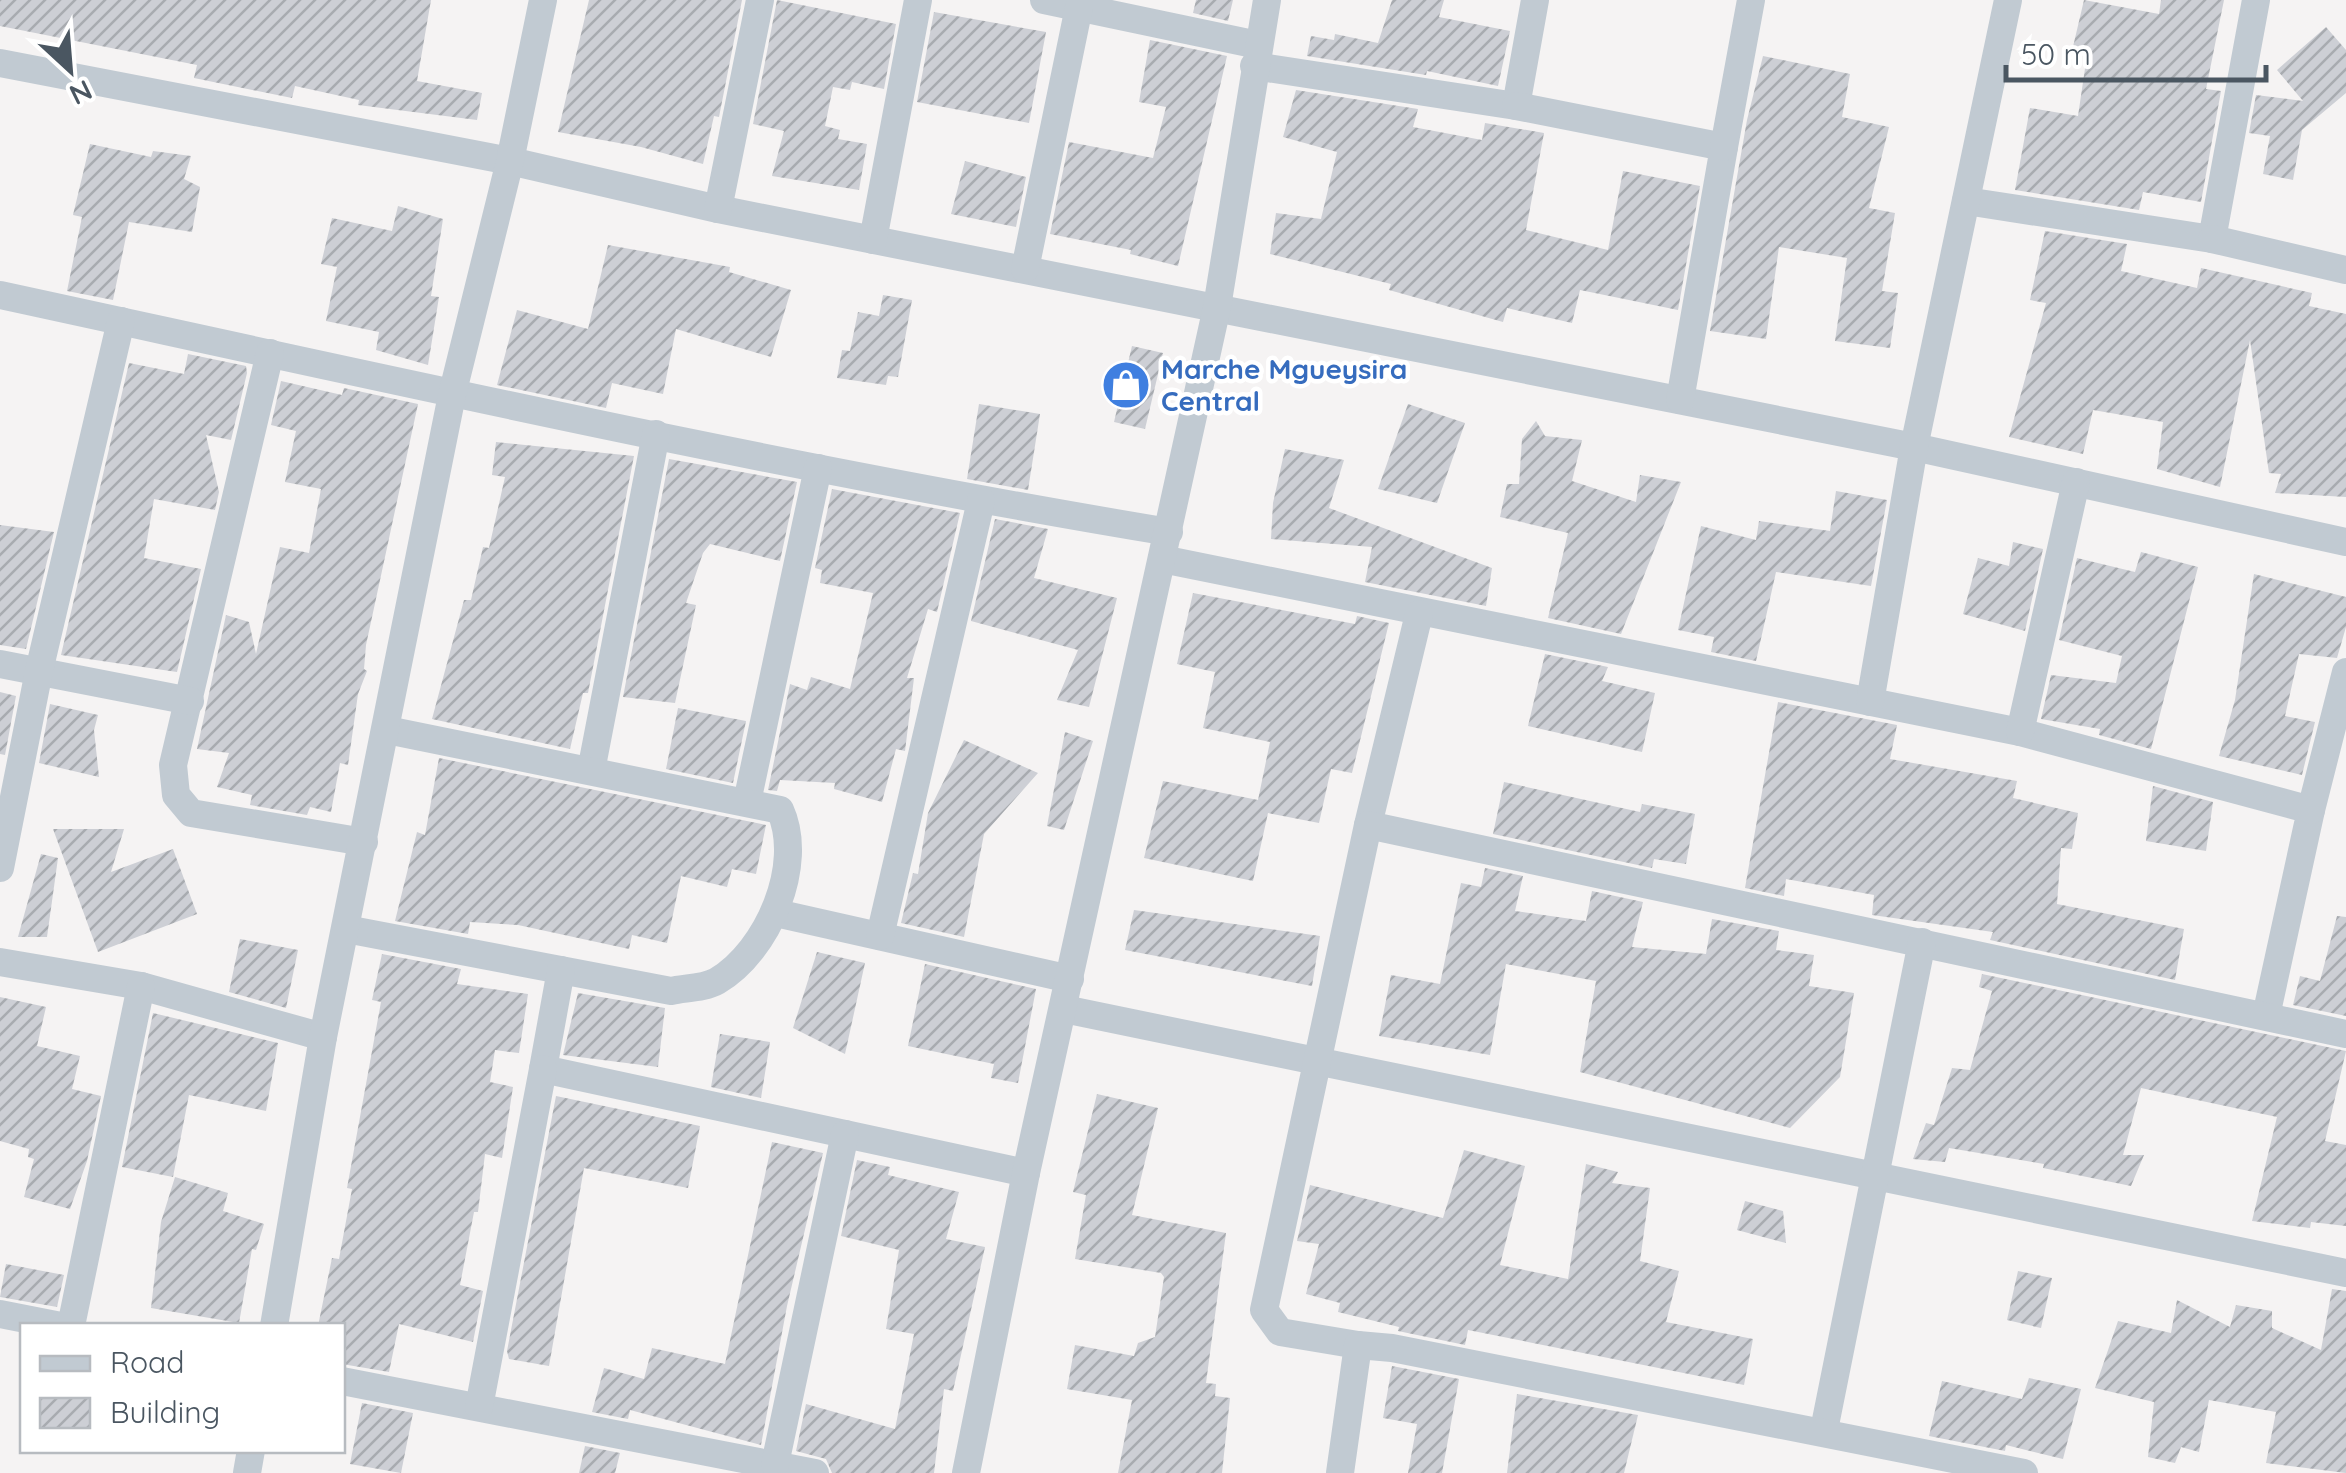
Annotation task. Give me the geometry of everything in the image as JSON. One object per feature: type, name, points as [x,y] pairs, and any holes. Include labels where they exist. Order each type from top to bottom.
[{"type":"street","points":[[275,1323],[323,1036],[452,395],[510,162],[543,0]]},
{"type":"street","points":[[718,209],[760,0]]},
{"type":"street","points":[[873,240],[918,0]]},
{"type":"street","points":[[1044,0],[1256,55],[1724,147]]},
{"type":"street","points":[[966,1473],[1026,1173],[1217,307],[1267,0]]},
{"type":"street","points":[[1516,106],[1535,0]]},
{"type":"street","points":[[1680,400],[1752,0]]},
{"type":"street","points":[[1870,702],[1914,446],[2008,0]]},
{"type":"street","points":[[2212,239],[2256,0]]},
{"type":"street","points":[[1025,269],[1080,8]]},
{"type":"street","points":[[0,63],[1914,446],[2346,542]]},
{"type":"street","points":[[1966,201],[2212,239],[2346,270]]},
{"type":"street","points":[[0,294],[452,395],[981,501],[1419,614],[2020,732],[2311,810]]},
{"type":"street","points":[[0,868],[39,671],[121,321]]},
{"type":"street","points":[[270,353],[173,766],[176,796],[191,813],[364,842]]},
{"type":"street","points":[[591,771],[656,434]]},
{"type":"street","points":[[747,802],[818,468]]},
{"type":"street","points":[[2020,732],[2076,482]]},
{"type":"street","points":[[880,936],[981,501]]},
{"type":"street","points":[[1419,614],[1368,825],[1264,1310],[1280,1332],[1392,1348],[1824,1430],[2024,1473]]},
{"type":"street","points":[[0,664],[190,701]]},
{"type":"street","points":[[2266,1016],[2346,672]]},
{"type":"street","points":[[346,929],[671,990],[715,982],[738,962],[776,913],[792,845],[780,810],[387,730]]},
{"type":"street","points":[[1368,825],[2346,1034]]},
{"type":"street","points":[[776,913],[1070,979]]},
{"type":"street","points":[[1824,1430],[1922,942]]},
{"type":"street","points":[[0,962],[140,986],[323,1036]]},
{"type":"street","points":[[479,1407],[561,970]]},
{"type":"street","points":[[71,1323],[140,986]]},
{"type":"street","points":[[1064,1009],[2346,1273]]},
{"type":"street","points":[[542,1069],[1026,1173]]},
{"type":"street","points":[[775,1464],[844,1134]]},
{"type":"street","points":[[0,1314],[46,1323]]},
{"type":"street","points":[[1340,1473],[1358,1345]]},
{"type":"street","points":[[345,1382],[815,1473]]},
{"type":"building","points":[[0,0],[431,0],[417,81],[482,93],[477,120],[358,105],[359,100],[295,86],[292,98],[194,78],[197,65],[0,26]]},
{"type":"building","points":[[589,0],[742,0],[719,117],[714,116],[703,164],[641,147],[558,132]]},
{"type":"building","points":[[777,0],[896,24],[884,89],[852,82],[850,90],[833,87],[825,126],[840,130],[838,139],[867,144],[859,190],[772,176],[784,131],[753,124]]},
{"type":"building","points":[[1196,0],[1233,0],[1228,21],[1193,13]]},
{"type":"building","points":[[1392,0],[1444,0],[1439,17],[1510,31],[1498,86],[1427,71],[1426,75],[1307,56],[1311,36],[1334,40],[1335,34],[1378,43]]},
{"type":"building","points":[[2084,0],[2159,14],[2161,0],[2224,0],[2206,89],[2221,91],[2201,202],[2143,192],[2139,210],[2015,190],[2030,108],[2078,116],[2087,55],[2072,51]]},
{"type":"building","points":[[934,12],[1046,32],[1029,123],[917,102]]},
{"type":"building","points":[[2326,27],[2346,50],[2346,93],[2302,130],[2293,180],[2263,174],[2270,136],[2249,133],[2256,95],[2303,101],[2277,70]]},
{"type":"building","points":[[1150,40],[1227,56],[1178,266],[1130,254],[1131,250],[1050,234],[1069,142],[1153,158],[1166,107],[1139,102]]},
{"type":"building","points":[[1763,56],[1850,74],[1842,117],[1889,127],[1869,208],[1895,213],[1882,291],[1898,293],[1890,348],[1835,341],[1847,258],[1779,247],[1766,339],[1710,331],[1747,120]]},
{"type":"building","points":[[1296,90],[1418,109],[1413,127],[1482,140],[1485,123],[1544,133],[1526,230],[1608,250],[1623,171],[1700,186],[1678,310],[1580,290],[1572,323],[1507,308],[1503,322],[1389,290],[1391,284],[1270,254],[1276,213],[1321,219],[1337,152],[1283,137]]},
{"type":"building","points":[[90,144],[151,157],[153,151],[191,156],[184,179],[200,187],[192,232],[129,222],[113,300],[67,291],[82,217],[73,215]]},
{"type":"building","points":[[965,161],[1026,177],[1016,227],[951,214]]},
{"type":"building","points":[[398,206],[443,219],[431,296],[439,297],[428,365],[376,350],[379,332],[326,321],[337,267],[321,264],[332,218],[392,231]]},
{"type":"building","points":[[2045,231],[2127,244],[2121,271],[2197,288],[2201,268],[2312,293],[2309,306],[2346,314],[2346,497],[2275,493],[2281,474],[2269,473],[2250,340],[2220,487],[2157,469],[2163,422],[2093,410],[2083,454],[2009,437],[2046,303],[2030,300]]},
{"type":"building","points":[[608,245],[730,267],[729,272],[791,290],[771,357],[676,329],[663,394],[612,383],[606,408],[497,385],[517,310],[588,329]]},
{"type":"building","points":[[883,295],[912,300],[898,377],[888,376],[886,385],[837,378],[842,350],[850,351],[858,312],[879,316]]},
{"type":"building","points":[[1132,346],[1163,353],[1145,429],[1114,422]]},
{"type":"building","points":[[188,354],[246,366],[247,373],[231,440],[206,435],[219,492],[215,510],[154,499],[144,558],[201,569],[177,672],[61,655],[129,363],[184,374]]},
{"type":"building","points":[[281,381],[342,395],[344,388],[418,404],[366,645],[367,671],[358,694],[348,765],[340,763],[331,812],[310,807],[307,815],[250,805],[252,795],[217,787],[229,753],[197,749],[226,615],[249,622],[256,654],[280,547],[309,553],[321,489],[285,482],[296,431],[271,425]]},
{"type":"building","points":[[979,404],[1040,414],[1028,490],[967,479]]},
{"type":"building","points":[[1408,404],[1465,423],[1437,503],[1378,489]]},
{"type":"building","points":[[1536,421],[1545,436],[1582,440],[1572,481],[1636,502],[1640,475],[1681,482],[1621,634],[1548,618],[1568,533],[1500,517],[1507,484],[1519,484],[1522,439]]},
{"type":"building","points":[[496,442],[634,456],[588,693],[583,693],[570,749],[432,719],[464,600],[471,600],[483,547],[489,548],[505,477],[492,475]]},
{"type":"building","points":[[1285,449],[1344,460],[1329,508],[1492,568],[1486,606],[1365,582],[1372,547],[1271,539],[1273,503]]},
{"type":"building","points":[[669,459],[797,482],[780,561],[710,544],[703,553],[686,603],[696,605],[675,703],[623,697]]},
{"type":"building","points":[[832,489],[960,513],[937,612],[928,609],[907,678],[914,678],[905,751],[896,749],[882,802],[834,789],[835,783],[780,780],[777,791],[768,790],[790,684],[807,690],[811,677],[850,689],[873,593],[820,583],[822,570],[815,568]]},
{"type":"building","points":[[1836,491],[1887,500],[1871,586],[1776,572],[1756,661],[1711,652],[1714,637],[1678,630],[1701,526],[1756,540],[1759,521],[1830,531]]},
{"type":"building","points":[[995,519],[1048,529],[1034,578],[1117,598],[1089,707],[1057,700],[1078,650],[971,621]]},
{"type":"building","points":[[0,525],[54,532],[26,649],[0,645]]},
{"type":"building","points":[[2013,542],[2043,549],[2025,631],[1963,614],[1978,558],[2009,566]]},
{"type":"building","points":[[2141,552],[2198,567],[2151,749],[2099,735],[2100,729],[2041,719],[2051,675],[2116,683],[2122,656],[2059,640],[2077,558],[2135,572]]},
{"type":"building","points":[[2254,574],[2346,597],[2346,627],[2337,658],[2299,654],[2285,716],[2315,722],[2302,775],[2219,756],[2235,700]]},
{"type":"building","points":[[1193,593],[1355,624],[1357,616],[1389,623],[1352,773],[1331,769],[1319,823],[1268,813],[1253,881],[1144,858],[1163,781],[1258,800],[1270,742],[1203,728],[1215,672],[1177,664]]},
{"type":"building","points":[[1545,654],[1608,667],[1602,681],[1655,693],[1642,752],[1528,726]]},
{"type":"building","points":[[0,692],[16,696],[5,755],[0,754]]},
{"type":"building","points":[[1778,702],[1897,725],[1890,759],[2017,781],[2013,798],[2078,813],[2072,849],[2061,848],[2057,904],[2184,929],[2175,980],[1990,940],[1993,932],[1872,915],[1874,895],[1786,879],[1784,896],[1745,888]]},
{"type":"building","points":[[50,704],[98,715],[94,730],[99,777],[39,763]]},
{"type":"building","points":[[678,708],[746,721],[733,783],[666,769]]},
{"type":"building","points":[[1065,732],[1093,741],[1064,830],[1047,826]]},
{"type":"building","points":[[964,740],[1038,773],[984,834],[964,937],[901,923],[913,873],[918,874],[928,813]]},
{"type":"building","points":[[439,758],[766,825],[756,874],[732,869],[727,887],[681,876],[667,943],[632,935],[629,949],[518,925],[470,922],[468,934],[395,921],[417,832],[425,835]]},
{"type":"building","points":[[1504,782],[1640,812],[1642,804],[1695,814],[1686,864],[1654,859],[1652,868],[1493,834]]},
{"type":"building","points":[[2153,786],[2213,802],[2206,851],[2146,841]]},
{"type":"building","points":[[53,829],[124,829],[111,872],[173,849],[197,914],[98,952]]},
{"type":"building","points":[[41,854],[58,858],[47,937],[18,937]]},
{"type":"building","points":[[1485,868],[1523,876],[1515,911],[1586,921],[1592,891],[1643,902],[1632,947],[1706,954],[1712,919],[1779,931],[1776,950],[1814,955],[1809,986],[1854,993],[1840,1077],[1790,1128],[1580,1072],[1596,981],[1506,964],[1490,1055],[1379,1036],[1391,975],[1440,984],[1461,883],[1481,887]]},
{"type":"building","points":[[1134,910],[1320,936],[1312,986],[1125,950]]},
{"type":"building","points":[[2337,916],[2346,917],[2346,1016],[2293,1005],[2300,976],[2320,981]]},
{"type":"building","points":[[240,939],[298,950],[286,1008],[229,992]]},
{"type":"building","points":[[817,952],[865,963],[845,1054],[793,1028]]},
{"type":"building","points":[[382,954],[461,969],[457,984],[528,994],[519,1053],[495,1050],[490,1082],[513,1087],[502,1158],[485,1154],[478,1212],[474,1212],[460,1285],[483,1291],[473,1342],[399,1324],[389,1372],[345,1365],[345,1323],[319,1323],[332,1258],[339,1259],[352,1189],[347,1188],[381,1002],[372,1000]]},
{"type":"building","points":[[925,964],[1036,989],[1018,1083],[991,1078],[994,1064],[908,1046]]},
{"type":"building","points":[[1982,974],[2346,1051],[2325,1141],[2346,1145],[2346,1226],[2311,1222],[2310,1228],[2252,1221],[2277,1117],[2141,1088],[2123,1155],[2144,1155],[2131,1186],[2043,1168],[2044,1164],[1949,1148],[1945,1162],[1913,1159],[1926,1123],[1934,1125],[1952,1068],[1970,1070],[1992,991],[1979,987]]},
{"type":"building","points":[[578,993],[665,1008],[658,1067],[563,1055]]},
{"type":"building","points":[[0,997],[46,1007],[37,1046],[80,1056],[72,1089],[101,1096],[87,1161],[70,1209],[24,1197],[34,1159],[28,1157],[29,1149],[0,1141]]},
{"type":"building","points":[[153,1013],[278,1043],[266,1111],[189,1095],[173,1177],[122,1167]]},
{"type":"building","points":[[720,1034],[770,1042],[761,1098],[711,1087]]},
{"type":"building","points":[[1097,1094],[1158,1108],[1132,1215],[1226,1233],[1206,1383],[1216,1384],[1215,1396],[1230,1398],[1222,1473],[1118,1473],[1132,1400],[1067,1389],[1075,1345],[1134,1356],[1138,1343],[1155,1337],[1164,1277],[1161,1273],[1075,1259],[1086,1195],[1073,1192]]},
{"type":"building","points":[[556,1096],[700,1126],[688,1188],[584,1168],[549,1366],[509,1359],[507,1351]]},
{"type":"building","points":[[772,1142],[823,1153],[787,1306],[761,1445],[630,1410],[628,1419],[592,1412],[604,1368],[644,1379],[652,1348],[725,1364]]},
{"type":"building","points":[[1464,1150],[1525,1166],[1500,1265],[1568,1279],[1586,1164],[1618,1172],[1612,1183],[1650,1188],[1640,1261],[1679,1271],[1666,1322],[1753,1339],[1744,1385],[1468,1330],[1465,1345],[1398,1331],[1399,1327],[1338,1312],[1340,1303],[1306,1294],[1319,1244],[1297,1241],[1310,1185],[1443,1218]]},
{"type":"building","points":[[857,1160],[890,1167],[888,1175],[959,1192],[946,1239],[985,1247],[953,1391],[944,1389],[934,1473],[832,1473],[826,1459],[796,1451],[806,1404],[895,1429],[914,1334],[886,1329],[899,1250],[841,1236]]},
{"type":"building","points":[[175,1177],[228,1193],[223,1211],[264,1224],[256,1250],[252,1249],[239,1323],[151,1308],[161,1222]]},
{"type":"building","points":[[1745,1201],[1783,1211],[1786,1243],[1737,1230]]},
{"type":"building","points":[[6,1264],[64,1275],[57,1307],[0,1297]]},
{"type":"building","points":[[2018,1271],[2052,1278],[2041,1328],[2007,1320]]},
{"type":"building","points":[[2332,1289],[2346,1291],[2346,1473],[2266,1463],[2276,1412],[2209,1400],[2199,1452],[2181,1447],[2175,1463],[2148,1457],[2154,1402],[2095,1388],[2118,1321],[2171,1333],[2177,1300],[2230,1327],[2236,1305],[2272,1311],[2272,1328],[2321,1350]]},
{"type":"building","points":[[1392,1366],[1459,1379],[1442,1473],[1408,1473],[1417,1424],[1383,1418]]},
{"type":"building","points":[[2029,1378],[2081,1389],[2063,1459],[2006,1445],[2005,1451],[1929,1436],[1942,1381],[2022,1399]]},
{"type":"building","points":[[1517,1394],[1638,1415],[1624,1473],[1507,1473]]},
{"type":"building","points":[[362,1403],[413,1413],[401,1473],[350,1464]]},
{"type":"building","points":[[585,1446],[620,1453],[615,1473],[579,1473]]},
{"type":"place","name":"Marche Mgueysira Central","points":[[1126,385]]}]
